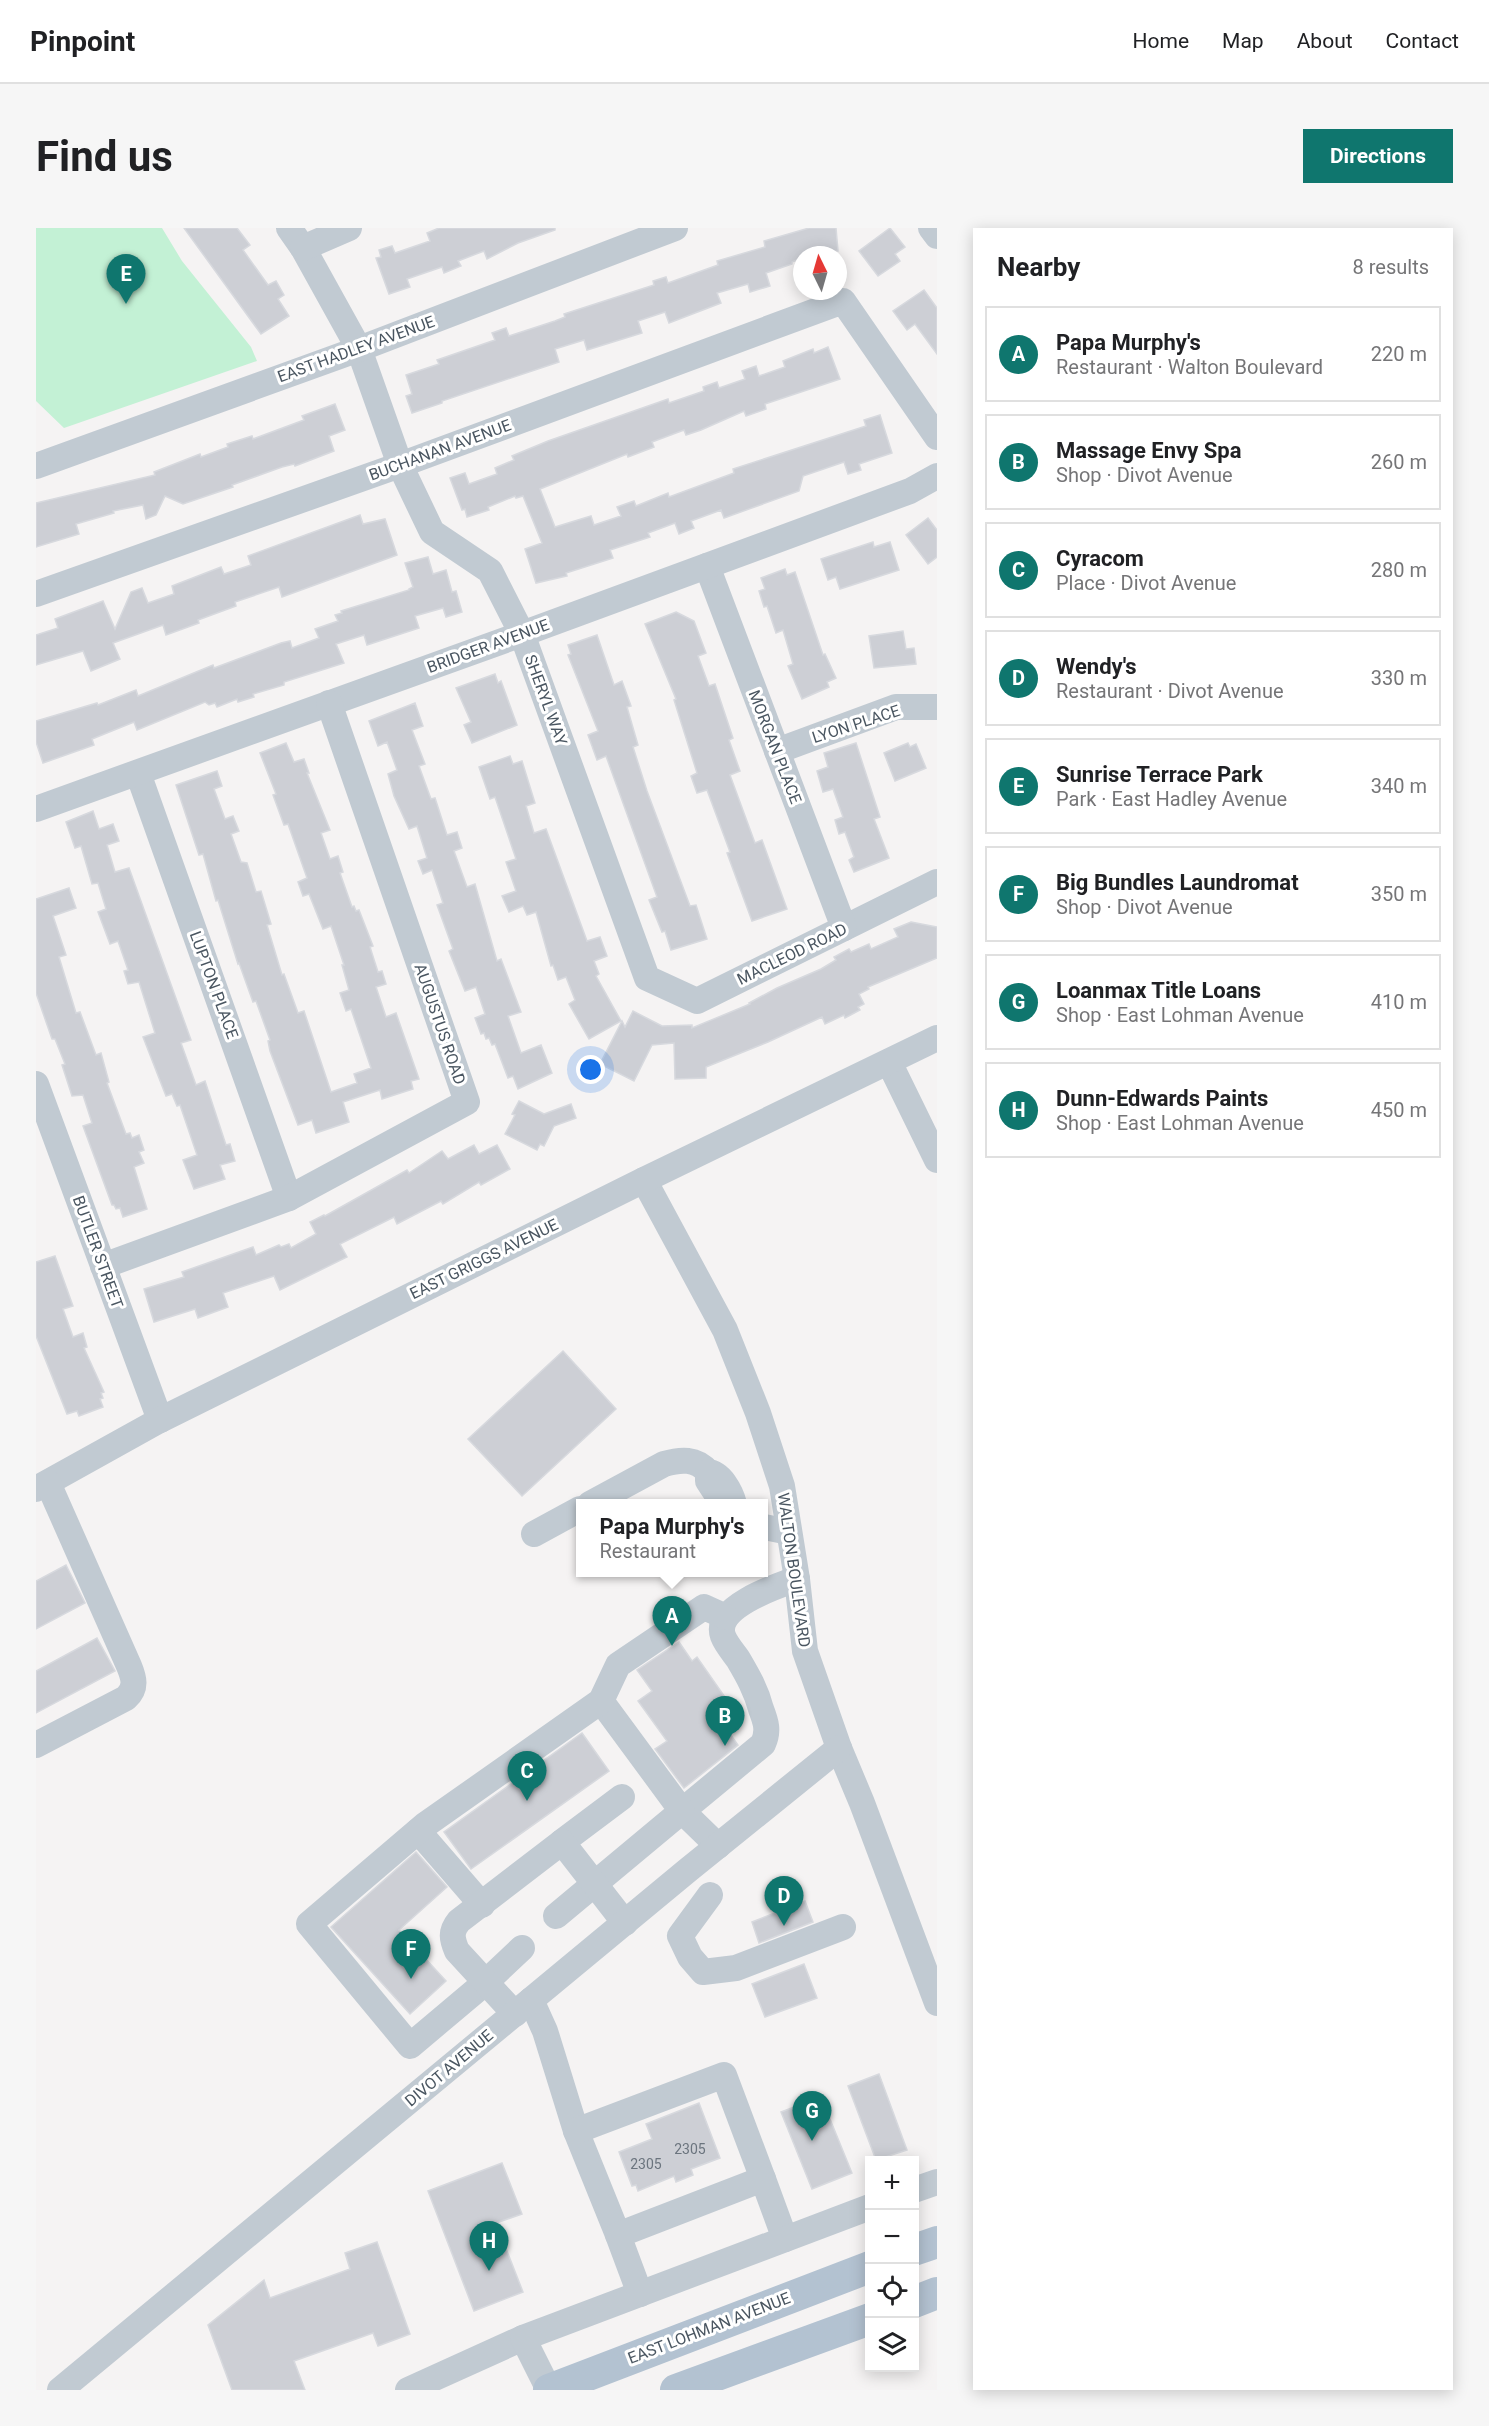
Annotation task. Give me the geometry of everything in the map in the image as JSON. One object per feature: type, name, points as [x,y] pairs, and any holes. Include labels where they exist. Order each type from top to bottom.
[{"type":"main road","points":[[919,2249],[937,2242]]},
{"type":"main road","name":"EAST LOHMAN AVENUE","points":[[549,2390],[865,2269]]},
{"type":"main road","points":[[919,2300],[937,2293]]},
{"type":"main road","points":[[676,2390],[865,2321]]},
{"type":"street","points":[[296,238],[349,228]]},
{"type":"street","name":"EAST HADLEY AVENUE","points":[[36,466],[359,349],[675,228]]},
{"type":"street","points":[[931,228],[937,236]]},
{"type":"street","name":"SHERYL WAY","points":[[296,238],[359,349],[400,465],[432,532],[490,571],[522,634],[647,978]]},
{"type":"street","name":"BUCHANAN AVENUE","points":[[36,594],[400,465],[843,301],[937,437]]},
{"type":"street","name":"BRIDGER AVENUE","points":[[36,808],[707,566],[910,491],[937,476]]},
{"type":"street","name":"MORGAN PLACE","points":[[707,566],[844,928]]},
{"type":"street","name":"AUGUSTUS ROAD","points":[[102,1266],[289,1198],[467,1102],[329,703]]},
{"type":"street","name":"LYON PLACE","points":[[777,751],[896,707],[937,707]]},
{"type":"street","name":"LUPTON PLACE","points":[[138,773],[289,1198]]},
{"type":"street","name":"MACLEOD ROAD","points":[[647,978],[697,1001],[937,882]]},
{"type":"street","name":"EAST GRIGGS AVENUE","points":[[42,1486],[160,1420],[644,1180],[937,1038]]},
{"type":"street","points":[[889,1062],[930,1126],[937,1160]]},
{"type":"street","name":"BUTLER STREET","points":[[36,1084],[160,1420]]},
{"type":"street","name":"WALTON BOULEVARD","points":[[644,1180],[725,1330],[758,1413],[778,1476],[797,1579],[806,1651],[838,1748],[862,1803],[937,2003]]},
{"type":"street","points":[[598,1499],[664,1464],[677,1460],[689,1460],[702,1465],[708,1472],[718,1476],[733,1499]]},
{"type":"street","points":[[708,1472],[708,1481],[720,1499]]},
{"type":"street","points":[[36,1745],[126,1698],[132,1693],[134,1686],[129,1666],[42,1486]]},
{"type":"street","points":[[534,1534],[576,1511]]},
{"type":"street","points":[[768,1528],[789,1532]]},
{"type":"street","points":[[556,1916],[763,1744],[767,1734],[754,1687],[723,1637],[721,1627],[734,1608],[775,1587],[797,1579]]},
{"type":"street","points":[[522,1948],[486,1982],[410,2046],[309,1924],[418,1831],[601,1701],[618,1665],[704,1607],[726,1617]]},
{"type":"street","points":[[601,1701],[682,1811],[718,1846]]},
{"type":"street","name":"DIVOT AVENUE","points":[[60,2390],[838,1748]]},
{"type":"street","points":[[622,1797],[459,1921],[453,1928],[452,1939],[457,1951],[486,1982],[523,2007],[545,2031],[576,2131],[640,2294]]},
{"type":"street","points":[[418,1831],[482,1905]]},
{"type":"street","points":[[562,1842],[625,1923]]},
{"type":"street","points":[[710,1895],[680,1936],[690,1957],[703,1972],[736,1968],[843,1927]]},
{"type":"street","points":[[576,2131],[724,2075],[785,2239]]},
{"type":"street","points":[[618,2235],[763,2179]]},
{"type":"street","points":[[919,2188],[937,2181]]},
{"type":"street","points":[[408,2390],[523,2338],[865,2209]]},
{"type":"street","points":[[523,2338],[549,2390]]},
{"type":"green space","points":[[36,228],[162,228],[182,261],[251,347],[257,361],[64,428],[36,401]]},
{"type":"building","points":[[184,228],[237,228],[250,245],[243,250],[268,285],[276,281],[284,295],[278,299],[289,316],[261,334]]},
{"type":"building","points":[[439,228],[555,228],[555,230],[518,243],[487,259],[484,251],[458,261],[461,266],[444,273],[442,267],[407,279],[410,287],[389,294],[376,258],[381,257],[379,250],[392,246],[395,253],[430,241],[427,233]]},
{"type":"building","points":[[809,228],[836,228],[838,246],[793,246],[792,264],[766,273],[770,286],[750,292],[748,284],[717,293],[721,303],[669,323],[665,312],[638,321],[642,333],[587,350],[584,340],[555,349],[559,362],[412,413],[406,396],[412,394],[406,375],[439,364],[437,360],[495,340],[492,333],[506,328],[509,336],[565,317],[564,314],[654,285],[653,281],[666,277],[668,283],[718,265],[717,261],[765,247],[764,241]]},
{"type":"building","points":[[890,228],[905,247],[895,254],[900,261],[878,276],[859,251]]},
{"type":"building","points":[[924,290],[937,308],[937,354],[915,324],[907,330],[893,311]]},
{"type":"building","points":[[828,347],[840,379],[765,404],[766,409],[746,416],[744,411],[686,435],[684,430],[652,442],[654,447],[628,457],[627,454],[540,489],[555,527],[591,516],[594,525],[621,516],[617,507],[634,501],[636,506],[668,493],[669,497],[734,473],[733,469],[866,426],[864,420],[880,415],[892,453],[859,464],[861,470],[848,474],[844,462],[803,476],[799,491],[724,518],[721,510],[691,521],[694,528],[679,534],[675,523],[648,533],[650,537],[610,550],[613,558],[566,573],[567,576],[536,583],[525,549],[542,543],[523,496],[516,498],[515,496],[488,507],[489,510],[467,517],[465,509],[462,510],[450,478],[465,473],[469,484],[497,474],[495,468],[514,460],[512,456],[548,441],[668,399],[669,403],[704,391],[703,387],[717,382],[719,388],[745,379],[742,371],[756,366],[759,376],[785,367],[783,361],[813,349],[814,353]]},
{"type":"building","points":[[335,404],[345,430],[329,436],[334,451],[295,466],[294,464],[282,467],[183,504],[165,496],[156,515],[146,519],[143,505],[113,511],[114,513],[76,524],[79,534],[36,547],[36,503],[155,475],[154,472],[200,454],[201,457],[228,447],[227,444],[252,436],[253,439],[304,420],[302,416]]},
{"type":"building","points":[[360,515],[363,524],[385,519],[397,555],[282,597],[279,587],[235,602],[236,606],[166,635],[163,625],[113,643],[120,659],[91,671],[83,651],[36,665],[36,635],[58,628],[55,619],[103,601],[115,629],[131,592],[142,588],[148,603],[174,594],[172,586],[221,567],[224,574],[251,565],[248,556]]},
{"type":"building","points":[[928,518],[937,530],[937,557],[928,564],[906,535]]},
{"type":"building","points":[[873,542],[874,547],[890,542],[899,570],[840,589],[836,577],[828,580],[821,559]]},
{"type":"building","points":[[428,557],[433,574],[446,570],[452,592],[456,591],[462,612],[446,617],[443,608],[415,616],[419,628],[367,645],[364,635],[336,644],[344,663],[284,682],[284,685],[253,694],[254,697],[238,702],[237,699],[217,707],[215,703],[209,705],[205,702],[137,730],[134,722],[92,739],[94,745],[43,763],[36,742],[36,721],[97,703],[98,705],[136,690],[138,696],[213,665],[214,668],[281,643],[290,641],[292,648],[319,638],[315,629],[338,621],[335,615],[342,613],[341,611],[409,590],[413,587],[405,563]]},
{"type":"building","points":[[785,569],[787,575],[795,572],[823,655],[825,654],[836,678],[827,682],[829,687],[802,699],[788,666],[793,664],[783,630],[776,633],[759,591],[765,589],[761,578]]},
{"type":"building","points":[[676,612],[694,621],[706,653],[698,656],[709,686],[715,684],[733,738],[729,740],[740,771],[730,775],[755,843],[762,840],[787,909],[752,921],[707,790],[697,793],[691,776],[697,773],[674,700],[676,699],[645,624]]},
{"type":"building","points":[[903,631],[906,649],[914,648],[916,664],[874,668],[869,636]]},
{"type":"building","points":[[597,635],[614,685],[622,681],[631,706],[627,707],[638,745],[633,747],[647,791],[690,906],[696,905],[707,939],[671,950],[665,931],[662,932],[649,900],[657,897],[606,756],[597,760],[588,735],[598,731],[568,655],[571,654],[568,645]]},
{"type":"building","points":[[495,674],[498,683],[501,681],[517,725],[472,743],[464,725],[471,722],[456,688]]},
{"type":"building","points":[[415,703],[423,726],[412,730],[425,764],[419,766],[431,799],[435,798],[447,835],[457,832],[462,848],[454,851],[467,887],[475,884],[497,961],[501,959],[521,1012],[508,1016],[521,1053],[541,1045],[552,1073],[518,1089],[513,1076],[508,1078],[495,1044],[492,1045],[489,1038],[486,1039],[484,1033],[481,1034],[475,1018],[485,1014],[476,987],[465,991],[449,951],[453,949],[437,905],[443,903],[432,870],[423,874],[418,861],[427,858],[417,826],[409,829],[394,796],[388,774],[397,770],[387,742],[378,746],[369,721]]},
{"type":"building","points":[[286,743],[294,762],[304,759],[309,773],[307,773],[330,830],[321,833],[330,859],[338,856],[343,872],[340,873],[352,907],[354,906],[356,911],[359,910],[373,946],[370,947],[378,972],[382,971],[386,984],[376,987],[386,1017],[396,1013],[419,1079],[411,1081],[413,1089],[382,1099],[380,1090],[343,1102],[349,1122],[316,1133],[312,1120],[298,1125],[270,1051],[268,1041],[270,1040],[256,1001],[253,1002],[238,964],[218,900],[216,901],[203,854],[199,855],[176,785],[217,771],[222,786],[214,789],[225,819],[233,816],[239,831],[231,834],[241,862],[247,863],[256,892],[261,891],[271,924],[267,925],[282,975],[284,974],[298,1013],[304,1011],[331,1092],[357,1083],[354,1074],[371,1068],[351,1009],[346,1011],[340,993],[349,990],[342,965],[344,965],[331,926],[323,929],[309,894],[303,896],[298,882],[307,878],[288,824],[284,825],[273,795],[276,794],[260,753]]},
{"type":"building","points":[[856,743],[880,817],[874,819],[889,858],[854,872],[849,860],[854,857],[845,832],[839,834],[835,820],[843,817],[833,789],[823,792],[817,771],[828,767],[824,753]]},
{"type":"building","points":[[908,743],[910,747],[916,744],[926,768],[895,781],[884,753]]},
{"type":"building","points":[[510,756],[513,764],[522,761],[535,803],[526,806],[534,833],[546,829],[587,941],[600,937],[607,956],[594,961],[599,974],[596,976],[621,1021],[589,1039],[569,1004],[575,1000],[566,977],[558,980],[553,965],[551,966],[536,912],[527,915],[523,906],[509,912],[502,896],[516,891],[506,862],[516,859],[495,797],[490,799],[479,767]]},
{"type":"building","points":[[93,811],[99,829],[113,824],[119,841],[107,845],[115,872],[129,868],[191,1040],[181,1043],[196,1085],[205,1081],[226,1145],[230,1144],[235,1161],[220,1165],[225,1179],[194,1189],[183,1160],[197,1155],[180,1105],[177,1106],[172,1094],[166,1096],[143,1037],[155,1033],[139,982],[128,984],[124,971],[128,970],[118,941],[110,944],[98,912],[106,909],[98,883],[92,884],[81,846],[75,848],[66,822]]},
{"type":"building","points":[[69,888],[76,908],[53,916],[66,955],[59,957],[76,1013],[80,1012],[96,1055],[101,1053],[109,1082],[107,1083],[126,1134],[130,1133],[132,1138],[139,1135],[144,1150],[139,1152],[144,1163],[134,1167],[147,1209],[123,1217],[120,1208],[116,1209],[112,1205],[83,1126],[92,1123],[83,1095],[72,1096],[62,1065],[65,1064],[55,1039],[52,1039],[36,993],[36,899]]},
{"type":"building","points":[[911,922],[937,927],[937,958],[868,987],[869,989],[859,994],[864,1004],[858,1007],[860,1010],[845,1018],[844,1015],[825,1024],[822,1017],[706,1067],[706,1078],[675,1079],[674,1043],[652,1045],[634,1081],[600,1064],[622,1021],[625,1027],[633,1011],[662,1026],[692,1025],[692,1028],[750,1004],[777,988],[821,969],[836,960],[834,957],[849,949],[851,952],[869,944],[871,949],[898,937],[894,929]]},
{"type":"building","points":[[519,1101],[544,1114],[571,1104],[576,1118],[554,1126],[544,1146],[540,1144],[537,1150],[505,1134]]},
{"type":"building","points":[[474,1145],[479,1154],[497,1145],[510,1169],[481,1185],[479,1182],[443,1204],[441,1201],[397,1224],[394,1217],[340,1244],[347,1257],[280,1290],[274,1276],[223,1293],[228,1307],[198,1318],[195,1309],[154,1322],[144,1289],[184,1277],[182,1272],[253,1247],[256,1255],[279,1245],[281,1247],[289,1244],[291,1248],[316,1234],[310,1222],[407,1170],[409,1173],[442,1151],[448,1159]]},
{"type":"building","points":[[55,1256],[73,1306],[63,1309],[73,1337],[83,1333],[87,1347],[84,1348],[104,1392],[101,1393],[103,1398],[100,1399],[103,1407],[79,1416],[77,1411],[67,1414],[36,1336],[36,1262]]},
{"type":"building","points":[[563,1351],[616,1409],[522,1496],[468,1439]]},
{"type":"building","points":[[66,1565],[85,1603],[36,1629],[36,1581]]},
{"type":"building","points":[[97,1638],[115,1671],[36,1713],[36,1671]]},
{"type":"building","points":[[679,1642],[692,1661],[697,1657],[727,1700],[713,1710],[738,1745],[684,1788],[655,1749],[667,1741],[638,1701],[652,1691],[637,1670]]},
{"type":"building","points":[[582,1733],[609,1771],[471,1869],[444,1832]]},
{"type":"building","points":[[416,1852],[447,1887],[399,1930],[446,1981],[410,2014],[331,1927]]},
{"type":"building","points":[[805,1901],[813,1922],[759,1943],[752,1922]]},
{"type":"building","points":[[804,1964],[817,1998],[765,2017],[752,1984]]},
{"type":"building","points":[[879,2074],[907,2150],[888,2156],[874,2156],[848,2086]]},
{"type":"building","points":[[821,2097],[852,2173],[812,2189],[781,2112]]},
{"type":"building","points":[[699,2103],[720,2158],[691,2169],[693,2175],[676,2182],[674,2176],[638,2191],[636,2185],[632,2186],[619,2152],[652,2139],[646,2124]]},
{"type":"building","points":[[502,2163],[522,2214],[496,2223],[523,2292],[474,2311],[428,2191]]},
{"type":"building","points":[[377,2242],[410,2334],[378,2346],[373,2333],[294,2361],[305,2390],[232,2390],[208,2325],[264,2280],[270,2298],[350,2269],[345,2253]]},
{"type":"place","name":"Sunrise Terrace Park","points":[[126,304]]},
{"type":"place","name":"Papa Murphy's","points":[[672,1646]]},
{"type":"place","name":"Massage Envy Spa","points":[[725,1746]]},
{"type":"place","name":"Cyracom","points":[[527,1801]]},
{"type":"place","name":"Wendy's","points":[[784,1926]]},
{"type":"place","name":"Big Bundles Laundromat","points":[[411,1979]]},
{"type":"place","name":"Loanmax Title Loans","points":[[812,2141]]},
{"type":"place","name":"Dunn-Edwards Paints","points":[[489,2271]]}]
